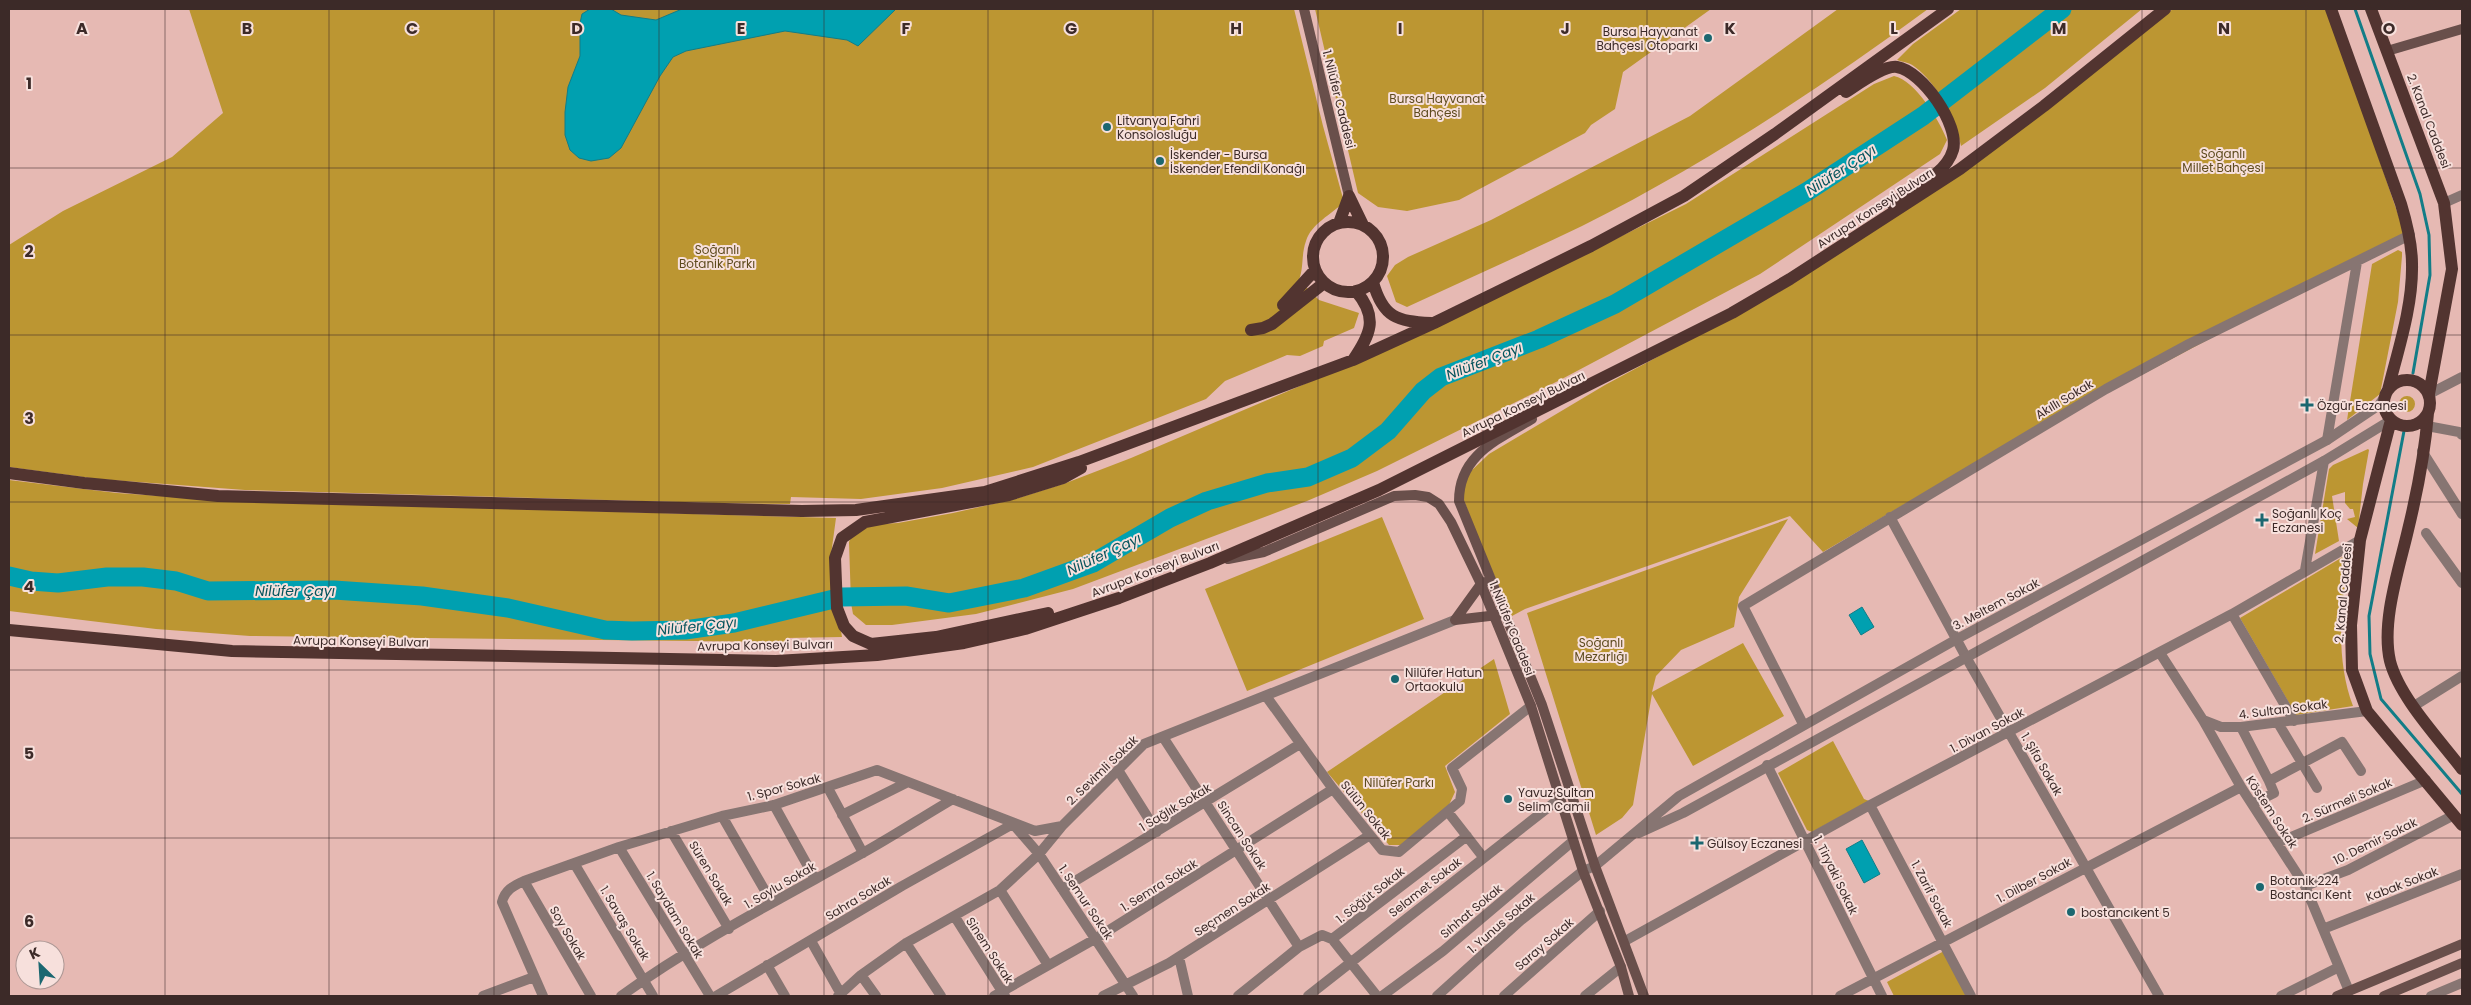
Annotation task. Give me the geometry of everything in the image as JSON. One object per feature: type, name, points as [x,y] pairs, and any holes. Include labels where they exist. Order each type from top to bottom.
[{"type":"main road","name":"1. Nilüfer Caddesi","points":[[1304,9],[1349,196]]},
{"type":"main road","points":[[9,473],[84,483],[218,496],[802,511],[847,510],[905,504],[985,492],[1031,480],[1353,360],[1434,323],[1591,246],[1684,196],[1775,134],[1948,9]]},
{"type":"main road","name":"Avrupa Konseyi Bulvarı","points":[[9,630],[232,651],[776,661],[878,655],[964,643],[1025,629],[1119,598],[1210,564],[1379,490],[1576,393],[1732,313],[1790,279],[1960,169],[2044,106],[2165,9]]},
{"type":"main road","points":[[2331,9],[2401,204],[2410,235],[2412,265],[2408,306],[2386,394],[2385,410],[2391,420],[2399,425],[2415,425],[2428,420]]},
{"type":"main road","name":"2. Kanal Caddesi","points":[[2371,9],[2444,203],[2452,269],[2429,394]]},
{"type":"main road","points":[[2387,51],[2462,29]]},
{"type":"main road","points":[[1775,134],[1886,68],[1897,67],[1918,77],[1948,118],[1954,137],[1953,150],[1941,169],[1902,196],[1842,245]]},
{"type":"main road","points":[[1340,223],[1349,196]]},
{"type":"main road","points":[[1349,196],[1363,225]]},
{"type":"main road","points":[[1353,222],[1363,225],[1373,231],[1380,240],[1383,251],[1380,273],[1373,282],[1356,291],[1339,292],[1324,283],[1315,270],[1312,259],[1315,243],[1322,233],[1340,223],[1353,222]]},
{"type":"main road","points":[[1315,270],[1290,299],[1251,330],[1272,324],[1324,283]]},
{"type":"main road","points":[[1373,282],[1382,306],[1391,316],[1408,322],[1434,323]]},
{"type":"main road","points":[[1353,360],[1367,339],[1371,329],[1370,318],[1356,291]]},
{"type":"main road","points":[[2386,394],[2398,382],[2411,380],[2424,386],[2429,394],[2431,403],[2410,521],[2391,606],[2387,642],[2391,663],[2414,706],[2462,769]]},
{"type":"main road","name":"1. Nilüfer Caddesi","points":[[1576,393],[1508,433],[1479,453],[1465,468],[1459,484],[1459,501],[1542,705],[1595,866],[1625,941],[1644,996]]},
{"type":"main road","name":"2. Kanal Caddesi","points":[[2391,420],[2360,540],[2351,625],[2352,670],[2367,710],[2458,820]]},
{"type":"main road","points":[[1119,598],[936,637],[871,644],[853,636],[844,626],[837,608],[836,558],[842,538],[865,522],[1009,495],[1063,478],[1131,442]]},
{"type":"main road","name":"1. Nilüfer Caddesi","points":[[1210,564],[1264,552],[1394,496],[1415,495],[1428,497],[1439,504],[1451,522],[1481,584],[1530,706],[1558,799],[1583,871],[1600,911],[1629,996]]},
{"type":"main road","points":[[1455,620],[1481,584],[1492,580]]},
{"type":"main road","points":[[1455,620],[1480,616],[1495,617],[1505,613]]},
{"type":"main road","points":[[2337,996],[2462,944]]},
{"type":"main road","points":[[2384,996],[2462,963]]},
{"type":"street","points":[[2444,203],[2462,195]]},
{"type":"street","name":"Akıllı Sokak","points":[[1803,724],[1743,606],[2106,388],[2189,344],[2410,235]]},
{"type":"street","points":[[2328,440],[2357,262]]},
{"type":"street","points":[[2429,394],[2462,378]]},
{"type":"street","name":"3. Meltem Sokak","points":[[1583,871],[1595,866],[1679,796],[1803,724],[1957,639],[2328,440],[2379,405],[2386,394]]},
{"type":"street","name":"3. Meltem Sokak","points":[[1624,840],[1683,812],[2324,461],[2391,420]]},
{"type":"street","points":[[2428,420],[2459,432],[2462,435]]},
{"type":"street","points":[[2422,451],[2462,514]]},
{"type":"street","points":[[2305,570],[2324,461]]},
{"type":"street","name":"1. Şifa Sokak","points":[[1890,517],[1966,657],[2159,996]]},
{"type":"street","points":[[2426,533],[2462,583]]},
{"type":"street","name":"1. Divan Sokak","points":[[1625,941],[1870,805],[2232,614],[2305,570],[2360,540]]},
{"type":"street","points":[[2232,614],[2294,721]]},
{"type":"street","name":"2. Sevimli Sokak","points":[[840,995],[861,975],[906,944],[1000,890],[1039,854],[1062,826],[1144,744],[1455,620]]},
{"type":"street","name":"Köstem Sokak","points":[[2160,653],[2203,720],[2241,787],[2305,886],[2349,991]]},
{"type":"street","points":[[2414,706],[2462,676]]},
{"type":"street","name":"Sülün Sokak","points":[[1266,696],[1333,789],[1370,836],[1382,850],[1399,852],[1460,801],[1462,789],[1452,768],[1530,706]]},
{"type":"street","name":"4. Sultan Sokak","points":[[2203,720],[2221,727],[2241,727],[2367,710]]},
{"type":"street","points":[[2278,723],[2317,788]]},
{"type":"street","points":[[2241,727],[2274,793],[2252,804]]},
{"type":"street","name":"Sincan Sokak","points":[[1163,737],[1299,947]]},
{"type":"street","points":[[2269,781],[2342,742],[2361,771]]},
{"type":"street","name":"1 Sağlık Sokak","points":[[1062,889],[1300,744]]},
{"type":"street","name":"1. Tiryaki Sokak","points":[[1767,765],[1882,996]]},
{"type":"street","name":"1. Spor Sokak","points":[[534,977],[502,902],[504,894],[510,888],[524,881],[620,846],[722,816],[774,805],[877,770],[1035,831],[1062,826]]},
{"type":"street","points":[[1118,770],[1157,832]]},
{"type":"street","name":"2. Sürmeli Sokak","points":[[2277,843],[2426,780]]},
{"type":"street","points":[[842,814],[908,782]]},
{"type":"street","name":"1. Dilber Sokak","points":[[1840,996],[1874,980],[2241,787]]},
{"type":"street","points":[[828,788],[863,853]]},
{"type":"street","name":"1. Semra Sokak","points":[[1000,995],[1048,965],[1096,939],[1333,789]]},
{"type":"street","name":"1. Soylu Sokak","points":[[621,996],[644,980],[772,903],[863,853],[952,799]]},
{"type":"street","name":"Selamet Sokak","points":[[1308,996],[1558,799]]},
{"type":"street","points":[[774,805],[815,879]]},
{"type":"street","name":"1. Zarif Sokak","points":[[1870,805],[1971,996]]},
{"type":"street","points":[[1448,812],[1483,857]]},
{"type":"street","points":[[722,816],[772,903]]},
{"type":"street","name":"10. Demir Sokak","points":[[2305,886],[2348,870],[2458,820]]},
{"type":"street","name":"1. Semur Sokak","points":[[1013,824],[1039,854],[1127,984],[1133,996]]},
{"type":"street","name":"Sahra Sokak","points":[[716,996],[902,886],[1013,824]]},
{"type":"street","name":"Süren Sokak","points":[[671,831],[729,929]]},
{"type":"street","name":"Seçmen Sokak","points":[[1103,996],[1179,957],[1370,836]]},
{"type":"street","name":"1. Söğüt Sokak","points":[[1238,996],[1299,947],[1322,935],[1332,939],[1467,836]]},
{"type":"street","name":"Sıhhat Sokak","points":[[1382,996],[1443,951],[1573,840]]},
{"type":"street","name":"1. Saydam Sokak","points":[[620,846],[710,996]]},
{"type":"street","name":"1. Savaş Sokak","points":[[574,863],[653,996]]},
{"type":"street","name":"1. Yunus Sokak","points":[[1437,996],[1520,921],[1583,871]]},
{"type":"street","name":"Kabak Sokak","points":[[2323,929],[2462,874]]},
{"type":"street","name":"Soy Sokak","points":[[524,881],[591,996]]},
{"type":"street","points":[[1000,890],[1048,965]]},
{"type":"street","name":"Saray Sokak","points":[[1504,996],[1600,911]]},
{"type":"street","name":"Sinem Sokak","points":[[955,917],[1000,995]]},
{"type":"street","points":[[1332,939],[1377,996]]},
{"type":"street","points":[[811,941],[840,995]]},
{"type":"street","points":[[906,944],[941,996]]},
{"type":"street","points":[[1179,957],[1188,996]]},
{"type":"street","points":[[767,965],[785,996]]},
{"type":"street","points":[[1585,996],[1620,967]]},
{"type":"street","points":[[2281,996],[2339,967]]},
{"type":"street","points":[[861,975],[876,996]]},
{"type":"street","points":[[490,995],[534,977],[543,996]]},
{"type":"street","points":[[2431,996],[2462,983]]},
{"type":"green space","name":"Soğanlı Botanik Parkı","points":[[189,9],[1294,9],[1344,202],[1312,229],[1304,246],[1302,270],[1299,280],[1319,300],[1359,313],[1354,328],[1324,341],[1323,346],[1300,356],[1287,355],[1225,381],[1206,399],[1033,467],[942,488],[861,499],[791,497],[790,504],[715,503],[245,490],[98,479],[9,467],[9,245],[63,211],[172,157],[223,113]]},
{"type":"green space","name":"Bursa Hayvanat Bahçesi","points":[[1315,9],[1711,9],[1623,72],[1615,109],[1591,125],[1585,133],[1459,200],[1407,211],[1378,207],[1358,193]]},
{"type":"green space","points":[[1838,9],[1928,9],[1803,97],[1672,178],[1582,226],[1407,307],[1396,302],[1387,276],[1395,265],[1408,257],[1491,220],[1690,116]]},
{"type":"green space","points":[[1961,9],[2142,9],[2045,88],[1961,146],[1950,114],[1931,82],[1913,66],[1897,60],[1913,44]]},
{"type":"green space","name":"Soğanlı Millet Bahçesi","points":[[2173,9],[2328,9],[2405,235],[1970,466],[1823,552],[1790,516],[1525,609],[1512,616],[1479,541],[1462,495],[1469,473],[1489,454],[1605,385],[1784,289]]},
{"type":"green space","points":[[1894,76],[1910,85],[1933,112],[1947,140],[1940,154],[1760,274],[1560,380],[1377,471],[1307,501],[1073,589],[976,614],[892,625],[866,625],[853,614],[849,542],[854,530],[864,525],[898,523],[953,513],[1015,499],[1066,483],[1131,458],[1354,363],[1527,283],[1686,204],[1874,84]]},
{"type":"green space","points":[[2398,250],[2402,252],[2402,256],[2398,302],[2380,394],[2347,420],[2372,264]]},
{"type":"green space","points":[[2404,396],[2410,396],[2415,401],[2413,410],[2404,412],[2399,407],[2399,401]]},
{"type":"green space","points":[[2368,449],[2358,528],[2347,519],[2355,517],[2353,509],[2350,509],[2345,503],[2345,492],[2332,496],[2339,541],[2315,554],[2329,469],[2333,465]]},
{"type":"green space","points":[[9,480],[117,493],[235,501],[836,518],[830,562],[842,637],[786,638],[785,642],[250,636],[156,629],[9,611]]},
{"type":"green space","points":[[1382,517],[1424,619],[1247,691],[1205,589]]},
{"type":"green space","name":"Soğanlı Mezarlığı","points":[[1788,519],[1739,597],[1734,627],[1681,650],[1656,676],[1652,692],[1743,643],[1784,716],[1693,766],[1652,694],[1633,805],[1622,818],[1596,835],[1527,613]]},
{"type":"green space","points":[[2351,552],[2344,590],[2341,629],[2344,669],[2347,688],[2353,706],[2296,715],[2240,618]]},
{"type":"green space","name":"Nilüfer Parkı","points":[[1494,659],[1510,714],[1445,766],[1455,792],[1448,807],[1401,845],[1389,845],[1327,772]]},
{"type":"green space","points":[[1833,741],[1864,799],[1869,801],[1812,832],[1807,830],[1778,773]]},
{"type":"green space","points":[[1944,951],[1966,996],[1894,996],[1887,982]]},
{"type":"water","points":[[590,9],[611,9],[621,15],[656,20],[682,9],[896,9],[858,46],[847,40],[785,31],[686,51],[673,57],[660,76],[621,148],[609,158],[591,161],[579,158],[570,150],[565,135],[568,87],[580,56],[580,23],[582,14]]},
{"type":"water","points":[[1862,607],[1874,627],[1861,635],[1849,615]]},
{"type":"water","points":[[1862,840],[1880,874],[1864,883],[1846,849]]},
{"type":"waterway","name":"Nilüfer Çayı","points":[[9,576],[31,581],[58,583],[107,577],[143,577],[176,581],[208,591],[334,590],[422,596],[508,608],[605,630],[632,631],[685,630],[734,623],[842,597],[906,596],[949,603],[1024,588],[1093,563],[1170,518],[1207,501],[1267,483],[1308,477],[1352,458],[1388,431],[1423,391],[1441,377],[1539,339],[1615,304],[1808,191],[1923,116],[2062,9]]},
{"type":"waterway","points":[[2355,9],[2420,194],[2429,235],[2430,275],[2413,373]]},
{"type":"waterway","points":[[2404,431],[2369,616],[2370,654],[2381,699],[2462,794]]},
{"type":"place","name":"Bursa Hayvanat Bahçesi Otoparkı","points":[[1708,38]]},
{"type":"place","name":"Litvanya Fahri Konsolosluğu","points":[[1107,127]]},
{"type":"place","name":"İskender - Bursa İskender Efendi Konağı","points":[[1160,161]]},
{"type":"place","name":"Özgür Eczanesi","points":[[2307,405]]},
{"type":"place","name":"Soğanlı Koç Eczanesi","points":[[2262,520]]},
{"type":"place","name":"Nilüfer Hatun Ortaokulu","points":[[1395,679]]},
{"type":"place","name":"Yavuz Sultan Selim Camii","points":[[1508,799]]},
{"type":"place","name":"Gülsoy Eczanesi","points":[[1697,843]]},
{"type":"place","name":"Botanik 224 Bostancı Kent","points":[[2260,887]]},
{"type":"place","name":"bostancıkent 5","points":[[2071,912]]}]
